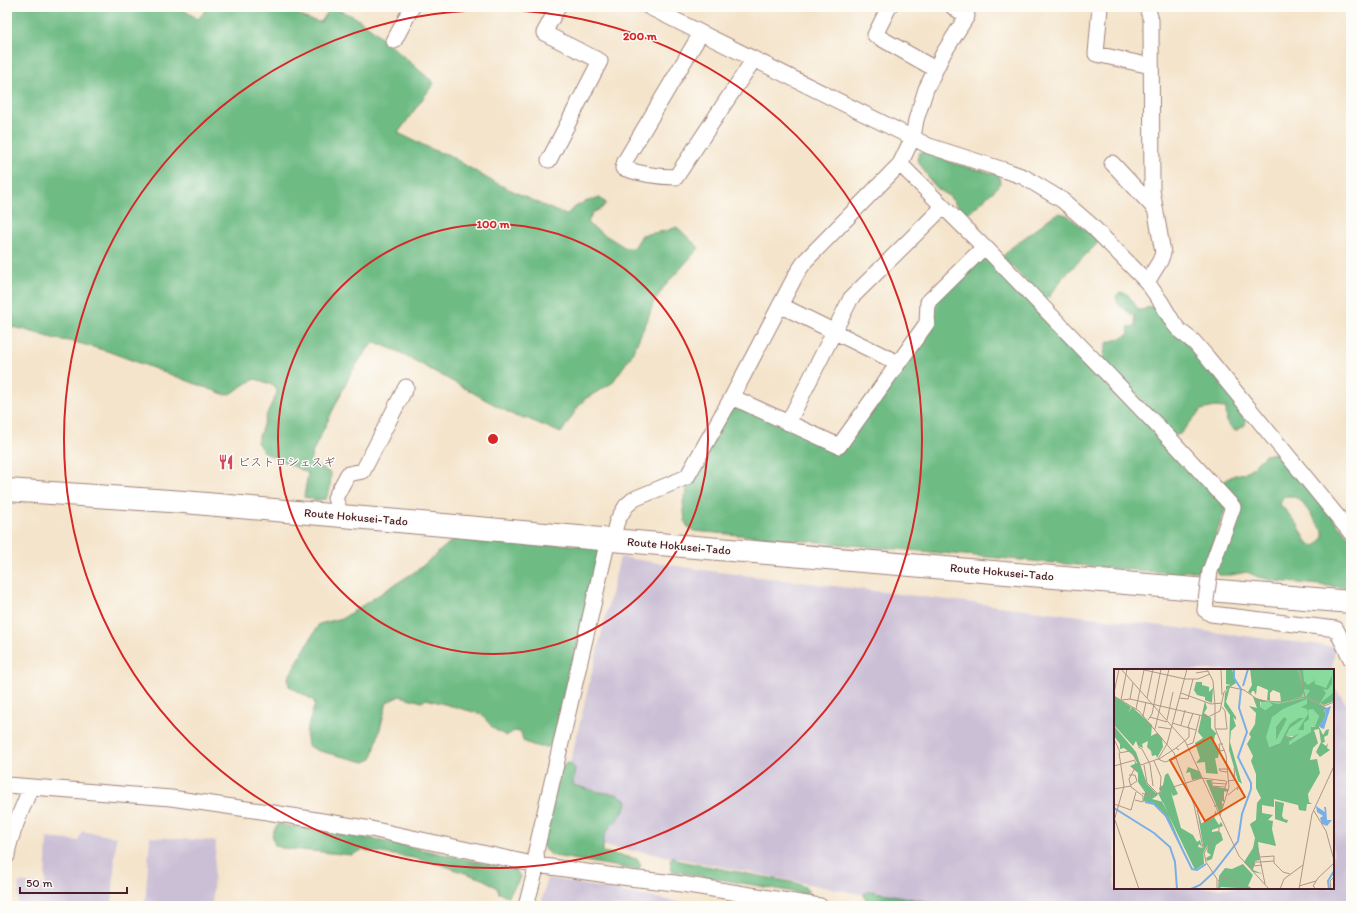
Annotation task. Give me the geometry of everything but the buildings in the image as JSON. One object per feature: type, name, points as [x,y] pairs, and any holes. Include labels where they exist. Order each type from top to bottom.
[{"type":"main road","name":"Route Hokusei-Tado","points":[[7,490],[184,502],[341,515],[610,540],[1351,602]]},
{"type":"street","points":[[394,41],[412,7]]},
{"type":"street","points":[[549,160],[600,62],[544,33],[558,7]]},
{"type":"street","points":[[649,7],[929,146],[1024,177],[1062,200],[1092,226],[1147,282],[1177,328],[1194,342],[1207,357],[1351,533]]},
{"type":"street","points":[[889,7],[876,35],[935,68]]},
{"type":"street","points":[[526,906],[537,865],[536,851],[610,540],[617,521],[626,506],[634,499],[687,477],[732,397],[796,273],[806,260],[900,164],[913,137],[921,102],[935,68],[966,16],[953,7]]},
{"type":"street","points":[[1100,7],[1096,54],[1151,66]]},
{"type":"street","points":[[1147,7],[1151,20],[1152,190],[1163,253],[1147,282]]},
{"type":"street","points":[[701,33],[625,161],[623,168],[645,174],[663,177],[676,177],[754,59]]},
{"type":"street","points":[[1112,163],[1155,209]]},
{"type":"street","points":[[900,164],[943,207],[951,213],[984,248],[987,249],[1169,438],[1233,507],[1210,571],[1205,610],[1210,614],[1336,629],[1351,659]]},
{"type":"street","points":[[788,422],[851,298],[943,207]]},
{"type":"street","points":[[732,397],[840,446],[927,323],[928,302],[984,248]]},
{"type":"street","points":[[780,305],[898,363]]},
{"type":"street","points":[[341,515],[335,498],[348,474],[363,471],[406,387]]},
{"type":"street","points":[[7,785],[171,798],[261,811],[371,829],[537,865],[675,883],[820,906]]},
{"type":"street","points":[[7,856],[12,835],[31,787]]},
{"type":"shaded area","points":[[620,557],[702,570],[1335,647],[1332,669],[1114,669],[1114,889],[1334,889],[1334,686],[1351,710],[1351,906],[921,906],[666,856],[552,837]]},
{"type":"shaded area","points":[[82,831],[116,837],[112,906],[18,906],[19,882],[45,885],[47,838],[78,841]]},
{"type":"shaded area","points":[[150,837],[216,841],[212,906],[145,906]]},
{"type":"shaded area","points":[[547,878],[700,906],[541,906]]},
{"type":"green space","points":[[7,7],[179,7],[198,19],[209,7],[287,7],[307,19],[321,22],[331,7],[355,17],[373,30],[434,83],[398,133],[438,152],[447,154],[488,179],[566,215],[574,208],[589,200],[600,198],[606,203],[602,208],[592,213],[588,222],[589,225],[626,248],[634,248],[642,235],[666,231],[677,227],[699,248],[663,288],[653,304],[631,356],[612,383],[585,399],[561,433],[526,418],[517,417],[399,352],[375,342],[369,347],[352,371],[313,451],[310,462],[331,473],[330,489],[326,499],[317,500],[304,497],[308,473],[263,452],[257,442],[268,411],[277,393],[276,387],[255,379],[243,385],[234,392],[226,395],[107,351],[7,326]]},
{"type":"green space","points":[[923,152],[938,156],[952,163],[999,175],[1001,180],[999,186],[968,214],[958,207],[949,196],[938,189],[930,180],[917,159],[919,153]]},
{"type":"green space","points":[[1059,213],[1067,215],[1096,239],[1098,243],[1064,276],[1049,297],[1044,299],[1002,257],[1011,248],[1050,218]]},
{"type":"green space","points":[[985,252],[1226,507],[1203,571],[1185,571],[1178,574],[694,531],[687,526],[683,502],[690,481],[732,408],[738,405],[841,452],[934,303]]},
{"type":"green space","points":[[1120,292],[1127,294],[1139,310],[1154,305],[1202,359],[1244,413],[1246,419],[1245,425],[1235,431],[1227,423],[1226,408],[1215,407],[1201,410],[1180,434],[1174,436],[1102,363],[1107,343],[1129,334],[1128,327],[1136,326],[1134,316],[1119,305],[1116,297]]},
{"type":"green space","points":[[1275,453],[1283,457],[1351,540],[1351,588],[1276,581],[1258,577],[1247,572],[1231,575],[1219,575],[1215,569],[1235,517],[1223,488],[1225,480],[1235,475],[1244,473],[1253,467],[1265,455]],"holes":[[[1286,496],[1293,496],[1301,501],[1323,531],[1323,538],[1316,546],[1308,544],[1298,525],[1280,504]]]},
{"type":"green space","points":[[456,537],[600,547],[555,743],[547,747],[535,746],[523,741],[521,732],[514,731],[506,736],[494,729],[481,714],[426,699],[422,702],[400,696],[387,702],[372,759],[365,762],[319,751],[308,746],[306,732],[315,704],[313,700],[289,686],[288,678],[319,624],[343,618],[419,569]]},
{"type":"green space","points":[[567,763],[571,764],[575,768],[573,785],[599,792],[616,794],[627,801],[626,806],[619,818],[605,835],[603,852],[637,859],[641,866],[638,870],[554,856],[544,848],[542,844],[561,767]]},
{"type":"green space","points":[[278,824],[373,839],[515,870],[520,876],[518,882],[508,896],[499,893],[497,888],[485,880],[439,864],[413,858],[363,850],[351,855],[282,848],[275,845],[272,836]]},
{"type":"green space","points":[[673,856],[679,861],[796,883],[805,887],[809,892],[805,894],[672,871],[670,860]]},
{"type":"green space","points":[[870,891],[951,906],[873,906],[868,903],[864,896],[864,894]]},
{"type":"place","name":"ビストロシェスギ","points":[[226,462]]}]
